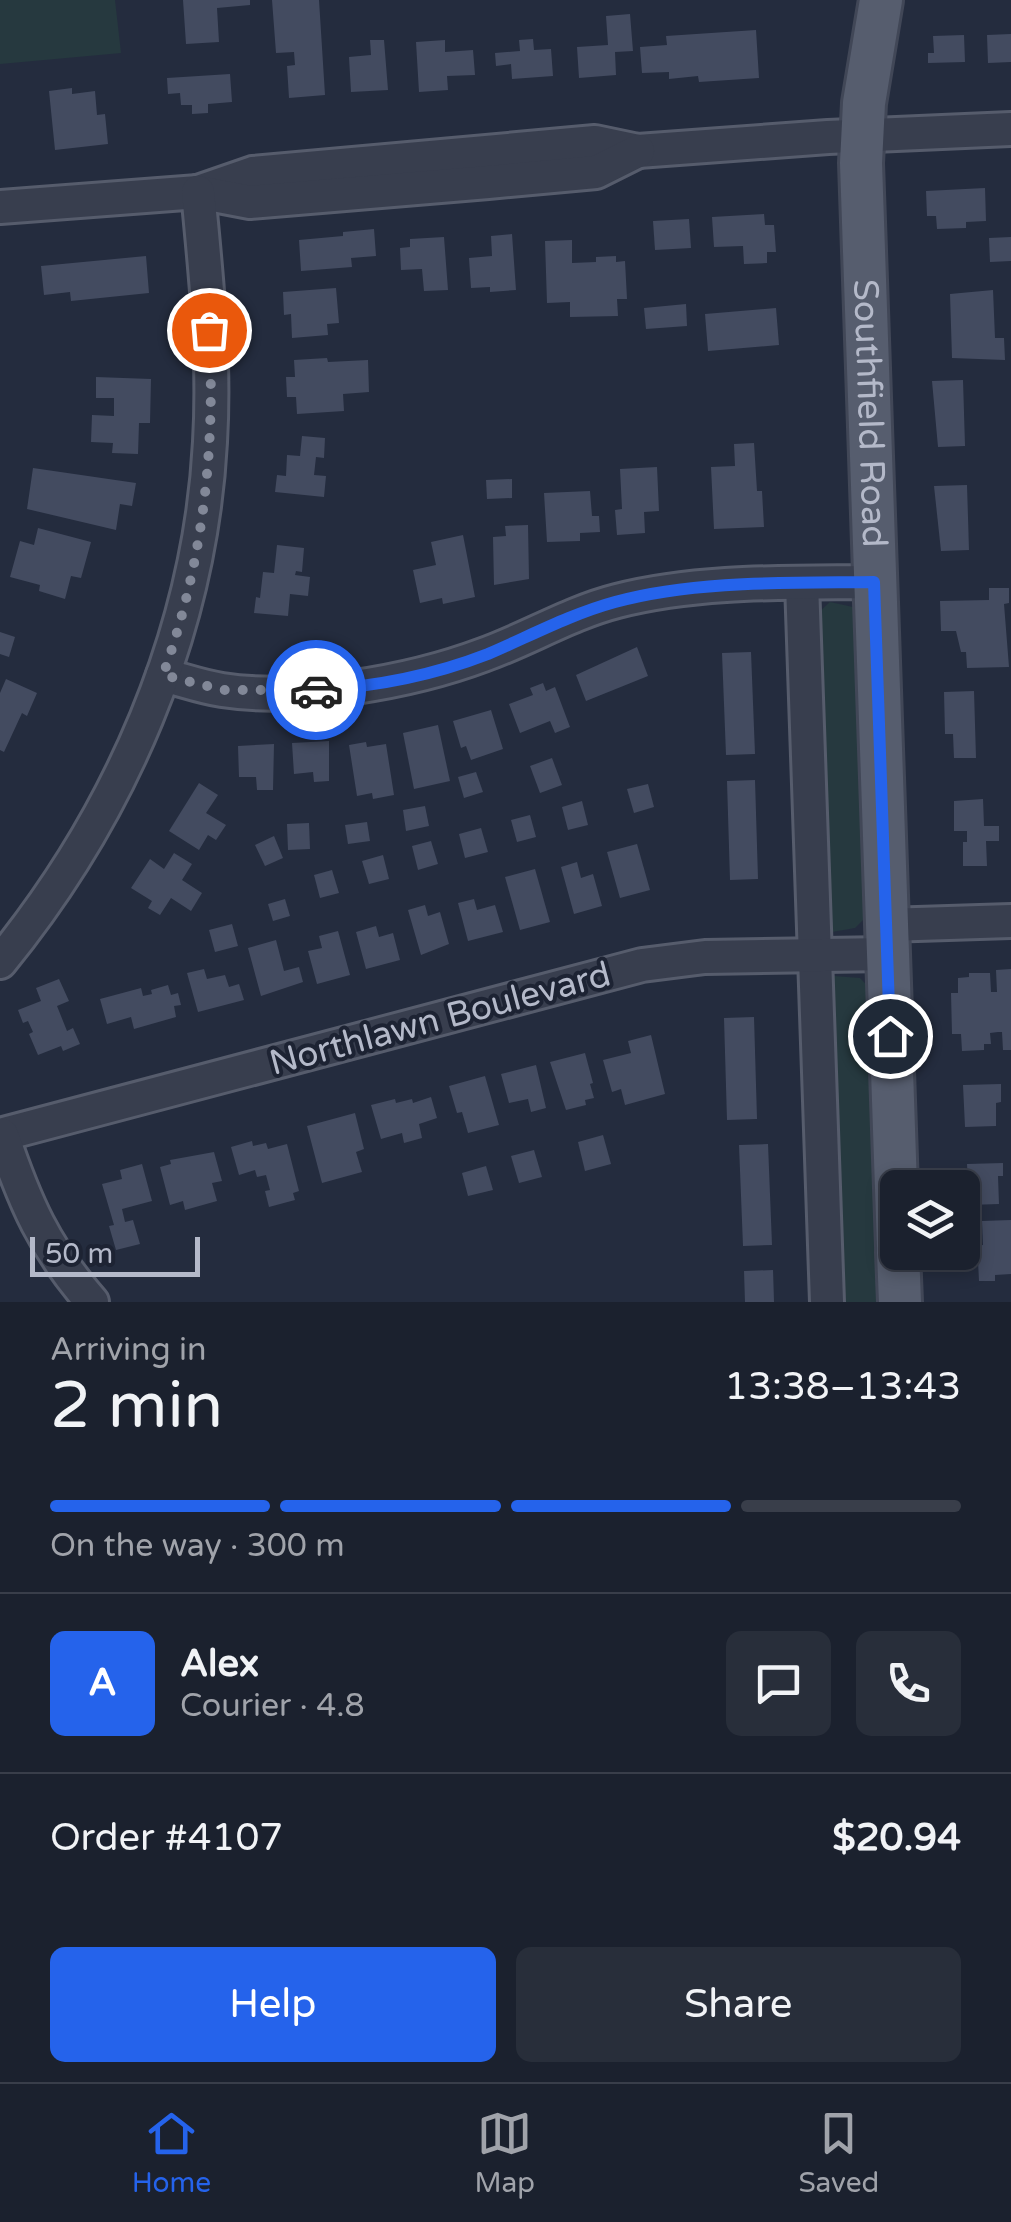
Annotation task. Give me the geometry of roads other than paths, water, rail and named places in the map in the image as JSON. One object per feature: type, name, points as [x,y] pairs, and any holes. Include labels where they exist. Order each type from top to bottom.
[{"type":"main road","name":"Southfield Road","points":[[881,0],[861,135],[895,1170]]},
{"type":"main road","name":"Southfield Road","points":[[899,1270],[900,1302]]},
{"type":"street","points":[[0,208],[198,192],[253,173],[488,167],[594,142],[638,151],[1011,129]]},
{"type":"street","points":[[0,962],[92,830],[131,755],[163,675],[189,588],[208,474],[210,353],[198,192]]},
{"type":"street","points":[[163,675],[223,690],[284,692],[366,684],[430,672],[484,655],[568,618],[625,599],[701,589],[874,582]]},
{"type":"street","points":[[802,583],[828,1302]]},
{"type":"street","name":"Northlawn Boulevard","points":[[1,1135],[642,965],[705,957],[814,955],[1011,921]]},
{"type":"street","points":[[1,1135],[47,1244],[92,1302]]}]
